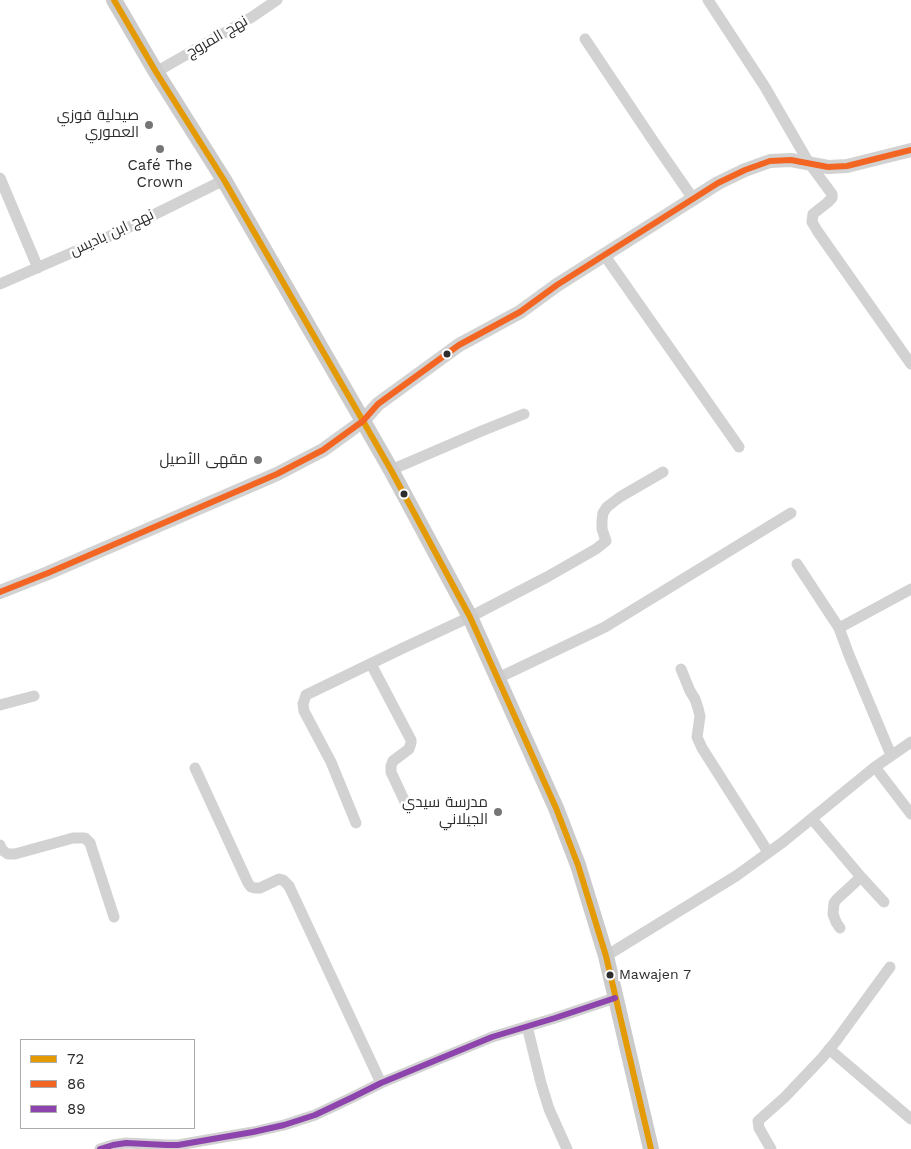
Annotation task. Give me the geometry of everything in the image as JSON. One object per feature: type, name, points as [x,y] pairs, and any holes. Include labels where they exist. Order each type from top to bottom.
[{"type":"main road","points":[[114,0],[156,72],[224,180],[391,470],[470,617],[556,808],[578,865],[606,956],[651,1149]]},
{"type":"street","name":"نهج المروج","points":[[156,72],[277,0]]},
{"type":"street","points":[[708,0],[766,87],[810,163],[832,194],[832,198],[813,214],[812,222],[911,364]]},
{"type":"street","points":[[585,39],[694,200]]},
{"type":"street","points":[[0,592],[277,474],[323,450],[363,421],[378,404],[459,345],[520,312],[557,285],[694,200],[718,183],[770,161],[791,160],[828,167],[847,166],[911,150]]},
{"type":"street","points":[[0,178],[38,268]]},
{"type":"street","name":"نهج ابن باديس","points":[[0,284],[117,233],[224,180]]},
{"type":"street","points":[[605,256],[738,447]]},
{"type":"street","points":[[391,470],[524,414]]},
{"type":"street","points":[[356,823],[330,762],[304,711],[303,704],[306,695],[470,617],[596,549],[606,541],[602,529],[602,520],[603,513],[607,508],[620,497],[663,472]]},
{"type":"street","points":[[498,678],[605,627],[790,513]]},
{"type":"street","points":[[797,564],[839,628],[891,755]]},
{"type":"street","points":[[839,628],[911,590]]},
{"type":"street","points":[[371,664],[411,740],[408,749],[393,761],[390,766],[405,802]]},
{"type":"street","points":[[680,669],[698,708],[700,716],[699,742],[768,852]]},
{"type":"street","points":[[0,705],[34,696]]},
{"type":"street","points":[[606,956],[727,883],[812,819],[875,767],[911,742]]},
{"type":"street","points":[[875,767],[911,814]]},
{"type":"street","points":[[195,768],[248,883],[252,887],[260,888],[279,879],[289,886],[381,1083]]},
{"type":"street","points":[[812,819],[884,902]]},
{"type":"street","points":[[0,845],[2,850],[8,854],[15,854],[73,838],[85,838],[90,844],[114,918]]},
{"type":"street","points":[[840,928],[833,914],[834,903],[861,877]]},
{"type":"street","points":[[771,1149],[759,1128],[758,1121],[785,1097],[829,1049],[890,967]]},
{"type":"street","points":[[100,1149],[114,1147],[126,1142],[178,1144],[269,1129],[315,1115],[381,1083],[492,1037],[615,998]]},
{"type":"street","points":[[527,1026],[549,1109],[567,1149]]},
{"type":"street","points":[[829,1049],[911,1119]]},
{"type":"transit line","name":"72","points":[[114,0],[156,72],[224,180],[391,470],[470,617],[556,808],[578,865],[606,956],[651,1149]]},
{"type":"transit line","name":"86","points":[[0,592],[277,474],[323,450],[363,421],[378,404],[459,345],[520,312],[557,285],[718,183],[770,161],[791,160],[828,167],[847,166],[911,150]]},
{"type":"transit line","name":"89","points":[[100,1149],[126,1143],[178,1145],[284,1125],[315,1115],[381,1083],[492,1037],[615,998]]},
{"type":"place","name":"صيدلية فوزي العموري","points":[[149,125]]},
{"type":"place","name":"Café The Crown","points":[[160,149]]},
{"type":"place","name":"مقهى الأصيل","points":[[258,460]]},
{"type":"place","name":"مدرسة سيدي الجيلاني","points":[[498,812]]},
{"type":"place","name":"Mawajen 7","points":[[610,975]]}]
